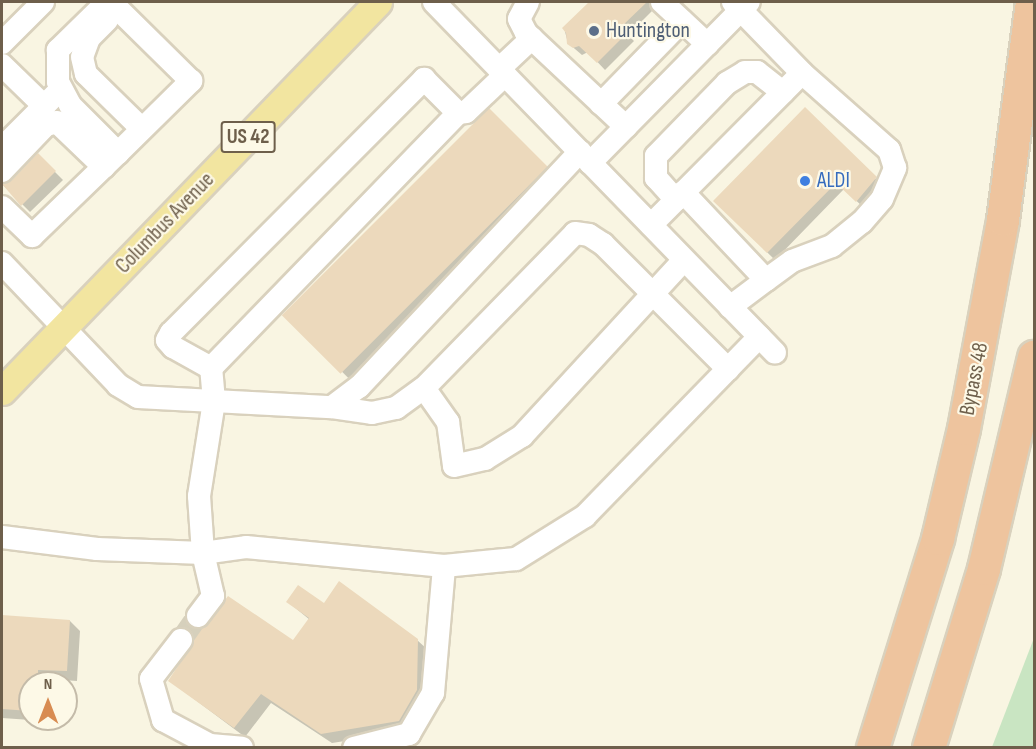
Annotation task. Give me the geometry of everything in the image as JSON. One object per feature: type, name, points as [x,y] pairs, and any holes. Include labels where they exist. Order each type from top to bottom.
[{"type":"highway","name":"Bypass 48","points":[[873,747],[925,582],[964,429],[1003,220],[1032,2]]},
{"type":"highway","points":[[929,747],[984,569],[1035,357]]},
{"type":"main road","name":"Columbus Avenue","points":[[2,391],[378,2]]},
{"type":"lane","points":[[2,43],[43,2]]},
{"type":"lane","points":[[2,537],[97,549],[203,554],[246,547],[444,566],[516,559],[585,516],[728,369],[767,345],[434,2]]},
{"type":"lane","points":[[528,2],[519,19],[532,38],[626,127]]},
{"type":"lane","points":[[662,2],[707,44]]},
{"type":"lane","points":[[111,160],[70,105],[61,89],[58,50],[112,4]]},
{"type":"lane","points":[[2,207],[32,236],[191,81],[112,4]]},
{"type":"lane","points":[[112,4],[89,38],[82,57],[86,74],[142,129]]},
{"type":"lane","points":[[332,408],[359,387],[585,158],[626,127],[707,44],[741,4],[802,73],[889,150],[896,168],[882,199],[862,222],[832,246],[792,261],[730,307]]},
{"type":"lane","points":[[601,104],[682,21]]},
{"type":"lane","points":[[198,616],[213,596],[203,554],[199,496],[214,401],[211,368],[458,113],[466,112],[532,38]]},
{"type":"lane","points":[[2,65],[45,106]]},
{"type":"lane","points":[[766,280],[680,196],[656,178],[656,156],[727,83],[745,72],[757,72],[783,92]]},
{"type":"lane","points":[[651,225],[802,73]]},
{"type":"lane","points":[[211,368],[173,347],[167,340],[171,333],[424,80],[458,113]]},
{"type":"lane","points":[[3,143],[61,89]]},
{"type":"lane","points":[[2,171],[46,125],[57,122],[111,160]]},
{"type":"lane","points":[[2,263],[66,326],[118,385],[138,397],[380,412],[396,408],[424,388],[575,233],[589,235],[603,244],[728,369]]},
{"type":"lane","points":[[424,388],[448,422],[454,466],[485,459],[522,436],[684,260]]},
{"type":"lane","points":[[354,747],[409,734],[434,693],[444,566]]},
{"type":"lane","points":[[181,640],[151,679],[164,720],[210,745],[242,747]]},
{"type":"green space","points":[[1034,638],[1034,747],[992,747]]},
{"type":"building","name":"Huntington","points":[[589,2],[647,2],[621,27],[627,33],[597,63],[579,46],[573,48],[567,44],[566,33],[562,28]]},
{"type":"building","name":"ALDI","points":[[805,107],[877,177],[856,202],[836,183],[767,253],[713,201]]},
{"type":"building","points":[[489,108],[548,167],[341,374],[282,315]]},
{"type":"building","points":[[38,153],[56,171],[21,206],[2,184],[12,180]]},
{"type":"building","points":[[339,581],[418,639],[417,690],[399,721],[321,734],[261,694],[234,728],[168,681],[194,642],[190,630],[177,627],[185,618],[190,627],[204,628],[228,596],[293,640],[309,618],[286,602],[298,585],[324,603]]},
{"type":"building","points":[[2,615],[70,620],[67,671],[18,671],[18,710],[2,709]]},
{"type":"tunnel","points":[[181,640],[198,616]]},
{"type":"place","name":"Huntington","points":[[594,31]]},
{"type":"place","name":"ALDI","points":[[805,181]]}]
